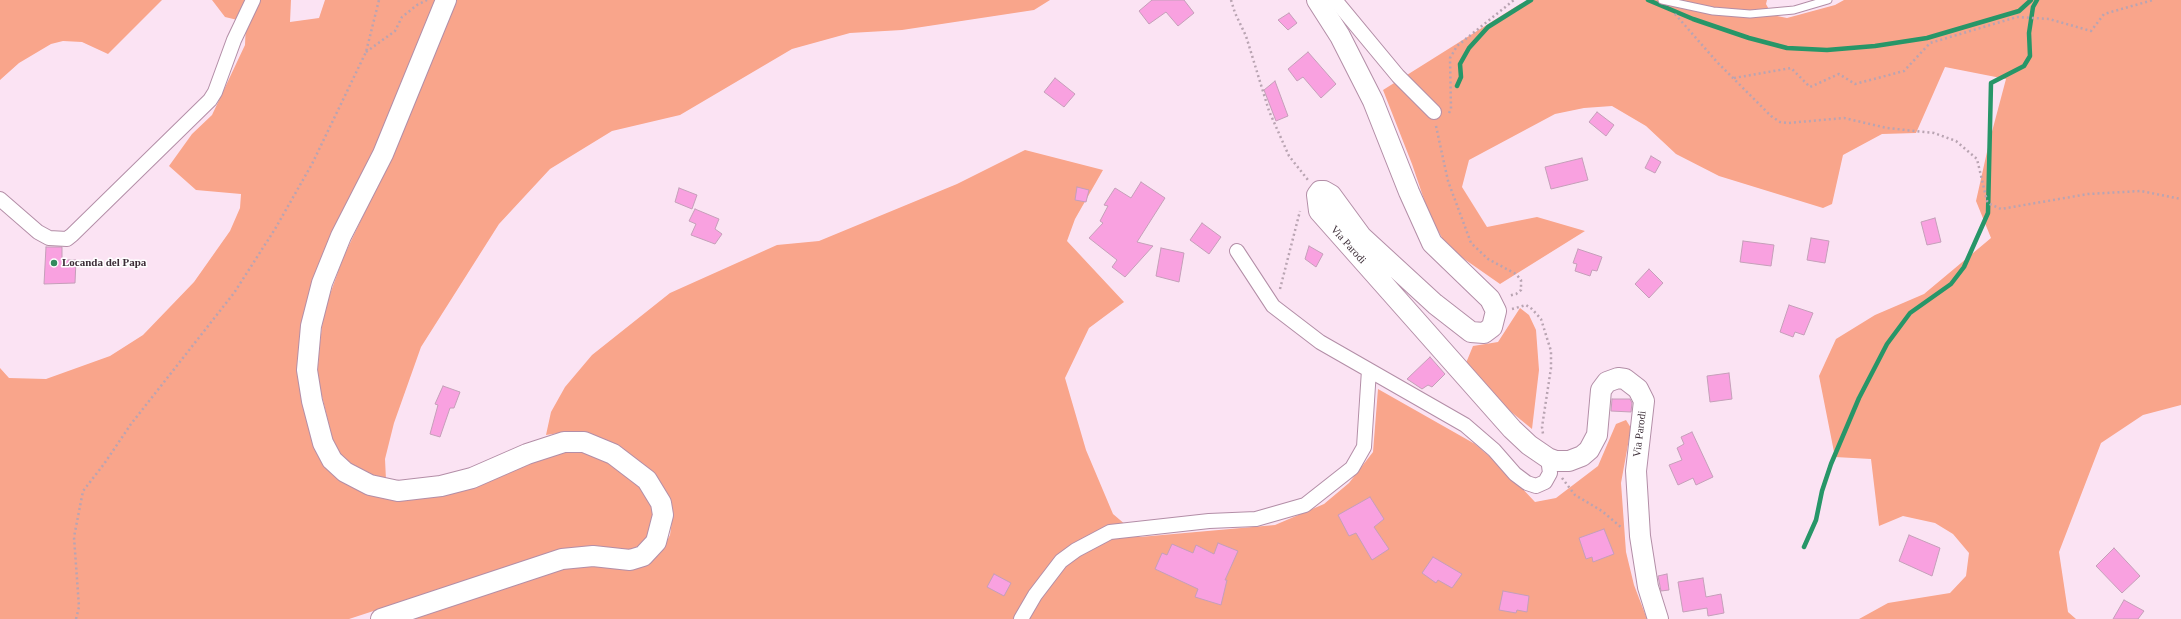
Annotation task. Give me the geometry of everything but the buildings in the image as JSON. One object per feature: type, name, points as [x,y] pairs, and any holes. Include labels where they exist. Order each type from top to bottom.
[{"type":"street","points":[[0,199],[38,232],[49,238],[67,239],[210,100],[215,92],[234,40],[253,0]]},
{"type":"street","points":[[381,619],[562,559],[593,556],[630,560],[643,556],[656,542],[663,515],[657,495],[642,476],[613,454],[584,442],[564,442],[527,454],[472,478],[441,486],[398,491],[370,485],[345,472],[332,460],[323,443],[312,401],[307,370],[311,326],[322,283],[341,236],[383,154],[446,0]]},
{"type":"street","points":[[1317,0],[1340,36],[1373,101],[1409,192],[1432,243],[1492,302]]},
{"type":"street","points":[[1335,0],[1398,76],[1434,112]]},
{"type":"street","name":"Via Parodi","points":[[1492,302],[1496,317],[1492,327],[1484,333],[1471,332],[1410,282],[1361,236],[1331,195],[1320,191],[1316,199],[1322,216],[1512,429],[1529,445],[1548,458],[1556,461],[1569,461],[1582,456],[1589,450],[1597,435],[1601,390],[1607,382],[1618,378],[1625,379],[1638,389],[1644,401],[1636,471],[1640,536],[1648,587],[1658,619]]},
{"type":"street","points":[[1237,251],[1273,306],[1320,342],[1465,425],[1494,450],[1515,474],[1527,484],[1536,486],[1545,482],[1550,473],[1548,458]]},
{"type":"street","points":[[1021,619],[1035,595],[1061,561],[1076,550],[1110,532],[1209,521],[1256,519],[1305,505],[1352,468],[1364,447],[1369,370]]},
{"type":"lane","points":[[1662,0],[1713,11],[1750,14],[1794,10],[1828,0]]},
{"type":"path","points":[[76,619],[78,608],[74,537],[83,490],[104,464],[131,424],[238,286],[275,229],[312,164],[366,52],[379,0]]},
{"type":"path","points":[[366,52],[395,31],[402,17],[417,5],[427,0]]},
{"type":"path","points":[[1231,0],[1235,13],[1246,36],[1269,111],[1289,156],[1320,191]]},
{"type":"path","points":[[1434,112],[1444,117],[1449,114],[1451,109],[1450,58],[1457,46],[1514,0]]},
{"type":"path","points":[[1662,0],[1697,40],[1771,116],[1780,122],[1844,118],[1887,128],[1934,133],[1956,142],[1977,159],[1987,201],[2001,209],[2048,200],[2103,193],[2141,191],[2181,199]]},
{"type":"path","points":[[1734,78],[1791,68],[1810,87],[1839,74],[1855,84],[1904,71],[1930,43],[2017,17],[2049,19],[2091,31],[2104,14],[2153,0]]},
{"type":"path","points":[[1434,112],[1448,181],[1472,243],[1488,259],[1516,274],[1522,283],[1521,290],[1516,294],[1492,302]]},
{"type":"path","points":[[1273,306],[1278,296],[1300,211],[1303,206]]},
{"type":"path","points":[[1492,302],[1504,310],[1526,305],[1541,319],[1551,356],[1552,368],[1542,427],[1548,458],[1575,496],[1602,511],[1625,532]]},
{"type":"shaded area","points":[[0,0],[162,0],[108,54],[82,42],[63,41],[51,44],[19,63],[0,80]]},
{"type":"shaded area","points":[[212,0],[291,0],[290,22],[319,18],[325,0],[439,0],[299,356],[344,482],[358,490],[391,500],[436,496],[493,480],[531,462],[562,453],[577,451],[590,454],[619,468],[643,491],[652,507],[653,519],[645,541],[634,549],[616,550],[592,546],[563,549],[349,619],[0,619],[0,368],[9,378],[46,379],[110,356],[143,335],[194,282],[230,231],[240,208],[241,194],[196,190],[169,166],[192,134],[212,115],[245,45],[246,22],[225,17]]},
{"type":"shaded area","points":[[457,0],[1050,0],[1034,10],[902,30],[850,33],[792,49],[680,115],[612,131],[550,169],[499,224],[421,347],[394,423],[385,459],[386,480],[357,470],[344,460],[334,445],[317,376],[324,311],[343,258],[388,163]]},
{"type":"shaded area","points":[[1532,0],[1767,0],[1766,4],[1772,15],[1787,18],[1835,5],[1844,0],[2181,0],[2181,405],[2143,415],[2101,443],[2059,552],[2068,612],[2076,619],[1859,619],[1888,603],[1950,593],[1966,576],[1969,553],[1953,534],[1935,523],[1903,516],[1879,526],[1871,459],[1835,457],[1819,376],[1836,339],[1875,315],[1924,294],[1991,238],[1976,201],[1989,143],[2006,79],[1945,67],[1916,133],[1882,134],[1843,155],[1832,204],[1823,208],[1719,176],[1676,154],[1646,126],[1612,106],[1584,108],[1555,114],[1469,160],[1462,187],[1487,227],[1537,217],[1585,231],[1500,284],[1447,247],[1429,214],[1412,164],[1383,90],[1520,4]]},
{"type":"shaded area","points":[[1025,150],[1103,170],[1075,219],[1067,241],[1124,302],[1089,328],[1065,378],[1086,450],[1113,514],[1140,537],[1275,525],[1324,504],[1349,483],[1373,452],[1378,389],[1475,444],[1504,469],[1535,502],[1556,498],[1598,466],[1616,424],[1626,420],[1631,428],[1621,483],[1626,552],[1634,585],[1647,619],[412,619],[565,568],[594,565],[622,569],[645,566],[661,552],[670,535],[672,521],[669,502],[650,471],[630,454],[609,441],[587,433],[566,432],[546,435],[551,412],[565,387],[592,355],[670,293],[777,245],[819,241],[957,184]]},
{"type":"shaded area","points":[[1520,308],[1529,315],[1536,330],[1539,370],[1532,429],[1499,402],[1466,363],[1473,346],[1498,342]]},
{"type":"waterway","points":[[1457,86],[1461,77],[1460,64],[1469,48],[1488,27],[1531,0]]},
{"type":"waterway","points":[[1648,0],[1693,19],[1749,38],[1787,48],[1827,50],[1875,46],[1927,38],[2019,11],[2031,0]]},
{"type":"waterway","points":[[1804,547],[1816,520],[1822,491],[1831,464],[1859,398],[1887,344],[1910,313],[1951,284],[1964,267],[1988,213],[1991,83],[2024,66],[2030,56],[2029,33],[2033,7],[2037,0]]},
{"type":"place","name":"Locanda del Papa","points":[[54,263]]}]
